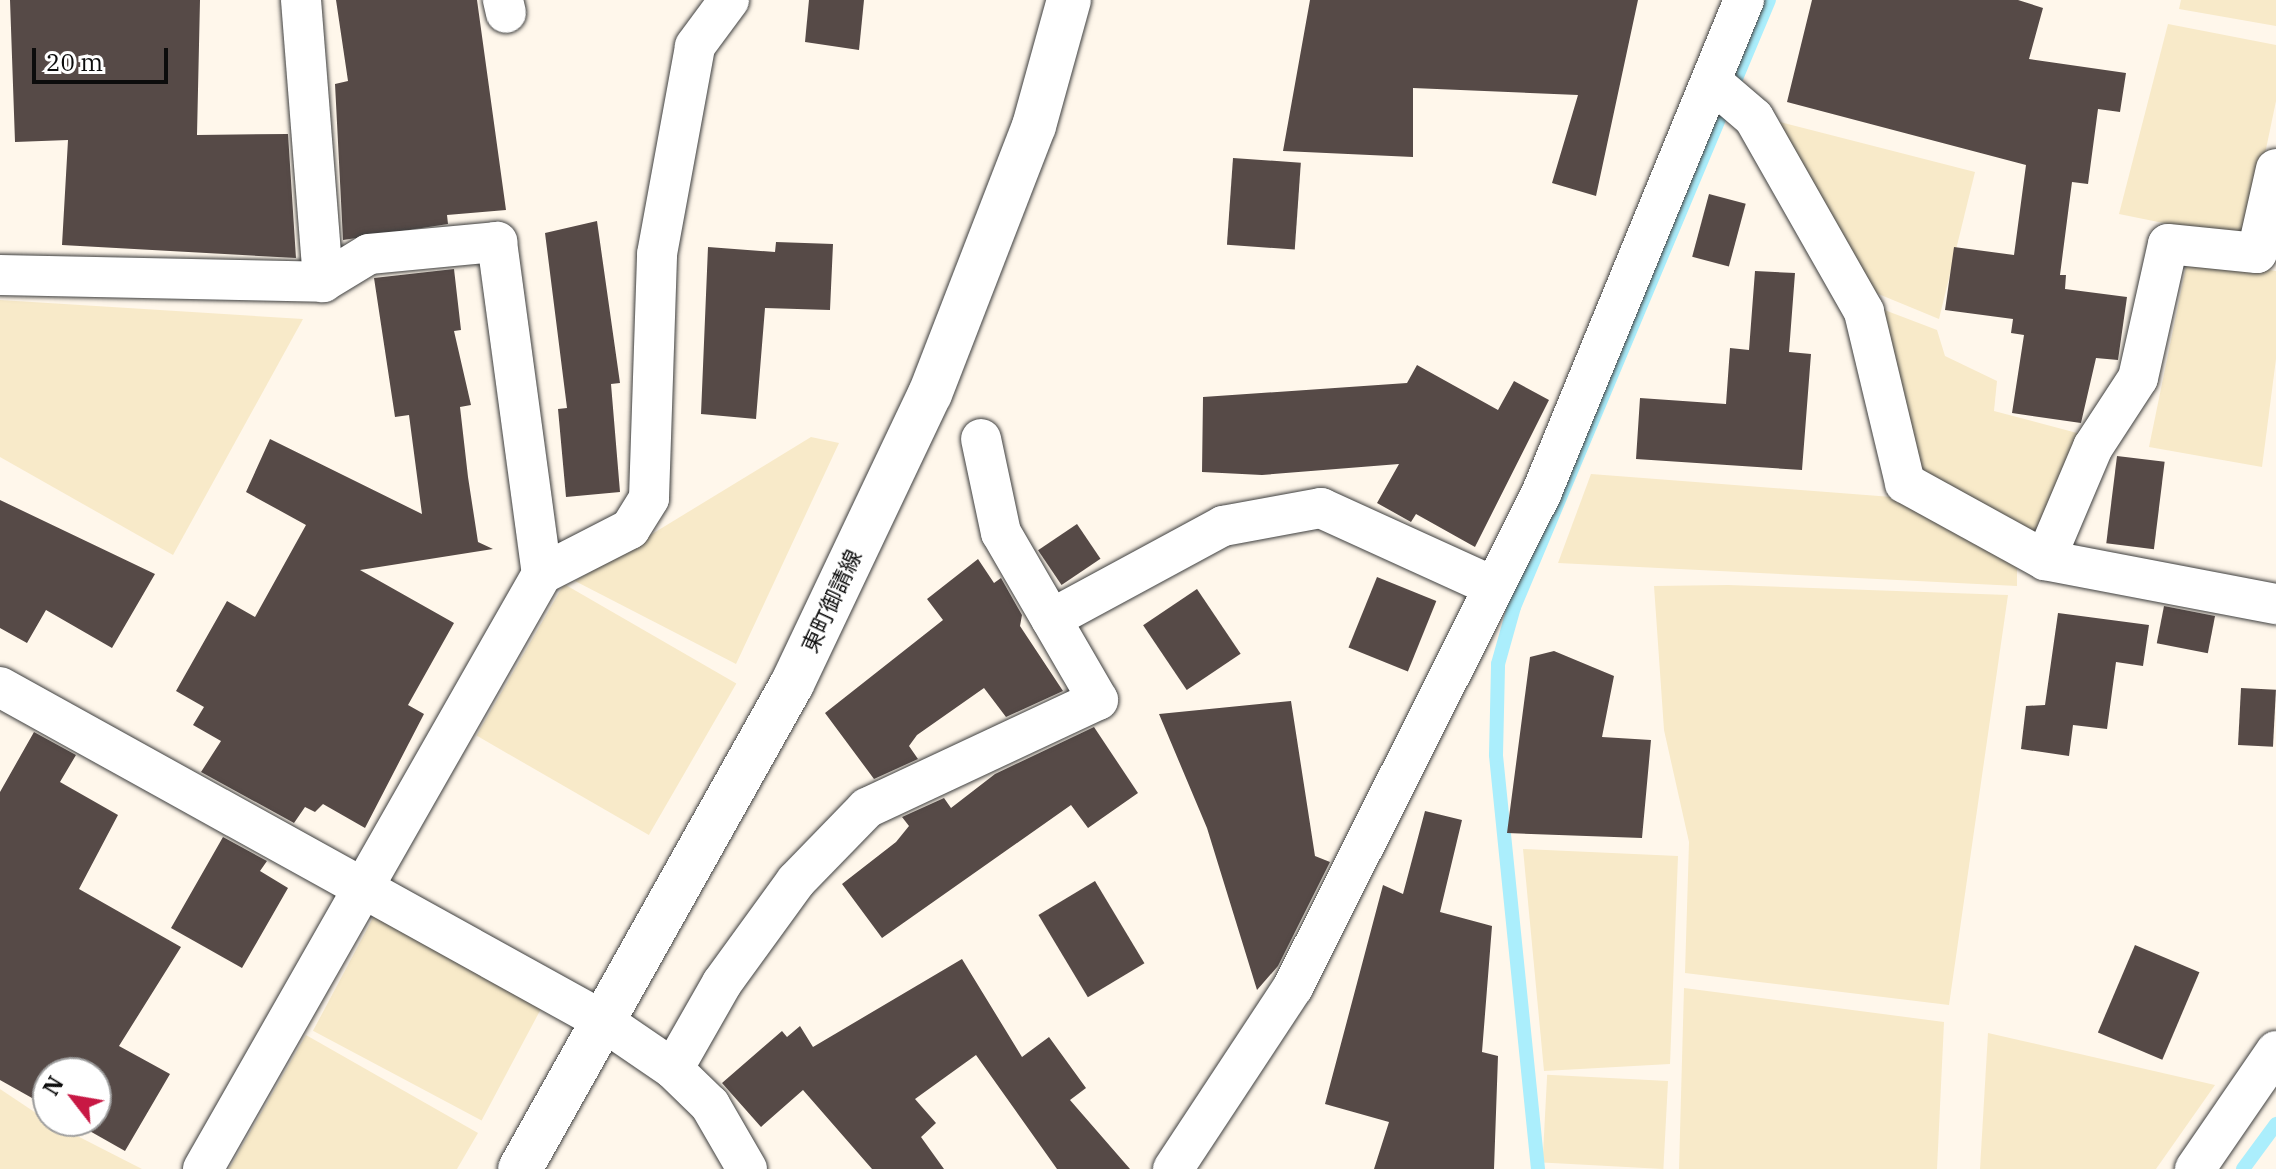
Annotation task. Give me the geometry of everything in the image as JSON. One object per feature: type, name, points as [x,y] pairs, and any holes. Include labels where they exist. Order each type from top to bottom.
[{"type":"street","points":[[301,0],[323,282]]},
{"type":"street","points":[[203,1169],[542,574],[630,529],[649,498],[657,254],[695,46],[729,0]]},
{"type":"street","name":"東町御請線","points":[[520,1169],[792,684],[930,394],[1034,126],[1069,0]]},
{"type":"street","points":[[1173,1169],[1293,987],[1541,494],[1744,0]]},
{"type":"street","points":[[1712,82],[1754,118],[1864,312],[1905,483],[2045,560],[2276,604]]},
{"type":"street","points":[[2045,560],[2093,447],[2138,378],[2168,244],[2257,253],[2276,169]]},
{"type":"street","points":[[0,275],[323,282],[369,254],[497,242],[542,574]]},
{"type":"street","points":[[673,1069],[722,983],[796,881],[867,808],[1098,700],[1001,533],[981,439]]},
{"type":"street","points":[[1051,619],[1223,526],[1321,508],[1494,587]]},
{"type":"street","points":[[0,687],[603,1021],[673,1069],[710,1105],[746,1169]]},
{"type":"street","points":[[2195,1169],[2276,1051]]},
{"type":"shaded area","points":[[2181,0],[2276,0],[2276,26],[2179,9]]},
{"type":"shaded area","points":[[2168,24],[2276,45],[2276,101],[2247,240],[2119,214]]},
{"type":"shaded area","points":[[1768,119],[1975,172],[1939,319],[1876,293]]},
{"type":"shaded area","points":[[2188,257],[2276,271],[2276,359],[2262,467],[2149,447]]},
{"type":"shaded area","points":[[0,300],[303,319],[173,555],[0,457]]},
{"type":"shaded area","points":[[1874,306],[1937,330],[1945,356],[1997,381],[1994,411],[2092,437],[2041,542],[1909,470]]},
{"type":"shaded area","points":[[811,437],[839,443],[736,664],[575,581]]},
{"type":"shaded area","points":[[1591,474],[1905,498],[2017,558],[2017,586],[1558,563]]},
{"type":"shaded area","points":[[564,584],[736,684],[649,835],[476,736]]},
{"type":"shaded area","points":[[1728,585],[2008,595],[1949,1005],[1685,973],[1689,842],[1664,730],[1654,586]]},
{"type":"shaded area","points":[[1523,849],[1678,856],[1670,1064],[1544,1071]]},
{"type":"shaded area","points":[[374,916],[543,1006],[482,1120],[313,1031]]},
{"type":"shaded area","points":[[1684,988],[1944,1022],[1937,1169],[1679,1169]]},
{"type":"shaded area","points":[[1988,1033],[2215,1085],[2156,1169],[1980,1169]]},
{"type":"shaded area","points":[[306,1035],[478,1133],[457,1169],[229,1169]]},
{"type":"shaded area","points":[[1547,1075],[1668,1081],[1663,1169],[1543,1163]]},
{"type":"shaded area","points":[[0,1089],[32,1110],[32,1137],[79,1137],[142,1169],[0,1169]]},
{"type":"building","points":[[10,0],[200,0],[197,135],[288,134],[296,258],[62,245],[68,140],[15,142]]},
{"type":"building","points":[[336,0],[477,0],[506,210],[447,215],[448,224],[343,240],[335,84],[348,81]]},
{"type":"building","points":[[809,0],[864,0],[859,50],[805,42]]},
{"type":"building","points":[[1310,0],[1638,0],[1596,196],[1552,183],[1578,95],[1413,88],[1413,157],[1283,151]]},
{"type":"building","points":[[1812,0],[2018,0],[2043,8],[2029,59],[2126,73],[2120,112],[2098,109],[2088,184],[2072,182],[2060,275],[2066,275],[2065,289],[2127,297],[2118,360],[2096,358],[2081,423],[2012,413],[2024,335],[2011,333],[2013,319],[1945,310],[1954,247],[2014,255],[2026,165],[1787,102]]},
{"type":"building","points":[[1233,158],[1301,163],[1295,250],[1227,245]]},
{"type":"building","points":[[1709,194],[1746,204],[1729,267],[1692,257]]},
{"type":"building","points":[[597,221],[620,383],[611,384],[620,492],[566,497],[558,409],[567,408],[545,233]]},
{"type":"building","points":[[776,242],[833,244],[830,310],[765,308],[756,419],[701,414],[708,247],[775,252]]},
{"type":"building","points":[[454,269],[461,330],[454,331],[471,405],[460,407],[468,477],[478,542],[493,549],[360,570],[454,623],[408,705],[424,714],[365,828],[323,804],[315,812],[305,807],[294,823],[201,772],[221,741],[193,725],[204,707],[176,691],[227,601],[255,617],[306,525],[246,492],[270,439],[422,514],[409,415],[395,417],[374,278]]},
{"type":"building","points":[[1755,271],[1795,273],[1789,352],[1811,354],[1802,470],[1636,459],[1640,398],[1726,404],[1730,348],[1749,350]]},
{"type":"building","points":[[1417,365],[1498,410],[1514,381],[1549,400],[1475,547],[1416,514],[1411,522],[1377,503],[1399,464],[1262,475],[1202,472],[1203,397],[1407,383]]},
{"type":"building","points":[[2117,456],[2165,462],[2154,549],[2106,543]]},
{"type":"building","points":[[0,500],[155,574],[112,648],[46,610],[27,643],[0,628]]},
{"type":"building","points":[[1077,524],[1100,559],[1062,585],[1038,550]]},
{"type":"building","points":[[978,559],[994,583],[1001,578],[1022,615],[1020,626],[1063,691],[1006,717],[984,688],[917,735],[909,746],[918,759],[874,779],[825,713],[943,620],[927,599]]},
{"type":"building","points":[[1377,577],[1436,601],[1408,671],[1349,647]]},
{"type":"building","points":[[1197,589],[1241,654],[1187,690],[1143,625]]},
{"type":"building","points":[[2164,606],[2215,616],[2208,653],[2157,643]]},
{"type":"building","points":[[2058,613],[2149,625],[2143,666],[2116,662],[2107,729],[2073,725],[2069,756],[2021,749],[2026,706],[2045,705]]},
{"type":"building","points":[[1554,651],[1614,676],[1602,737],[1651,740],[1642,838],[1507,833],[1530,657]]},
{"type":"building","points":[[2241,688],[2276,690],[2273,747],[2238,745]]},
{"type":"building","points":[[1291,701],[1315,856],[1330,862],[1278,966],[1257,990],[1207,828],[1159,714]]},
{"type":"building","points":[[1094,727],[1138,793],[1088,828],[1071,805],[882,938],[842,884],[896,842],[909,826],[902,817],[944,798],[951,808],[995,774]]},
{"type":"building","points":[[34,732],[76,755],[60,782],[118,815],[79,889],[181,947],[119,1046],[170,1074],[125,1151],[100,1137],[112,1137],[112,1057],[32,1057],[32,1098],[0,1080],[0,792]]},
{"type":"building","points":[[1425,811],[1462,820],[1440,912],[1492,926],[1482,1052],[1498,1056],[1494,1169],[1374,1169],[1389,1122],[1325,1104],[1383,885],[1403,894]]},
{"type":"building","points":[[223,837],[267,861],[260,871],[288,888],[242,968],[171,928]]},
{"type":"building","points":[[1095,881],[1144,963],[1088,997],[1038,915]]},
{"type":"building","points":[[2135,945],[2199,972],[2162,1060],[2098,1032]]},
{"type":"building","points":[[962,959],[1022,1057],[1049,1037],[1086,1088],[1070,1100],[1130,1169],[1057,1169],[976,1055],[915,1099],[936,1123],[921,1137],[944,1169],[872,1169],[803,1090],[761,1127],[722,1083],[782,1031],[787,1037],[800,1026],[813,1047]]},
{"type":"waterway","points":[[1538,1169],[1496,755],[1498,664],[1514,607],[1769,0]]},
{"type":"waterway","points":[[2243,1169],[2276,1124]]}]
